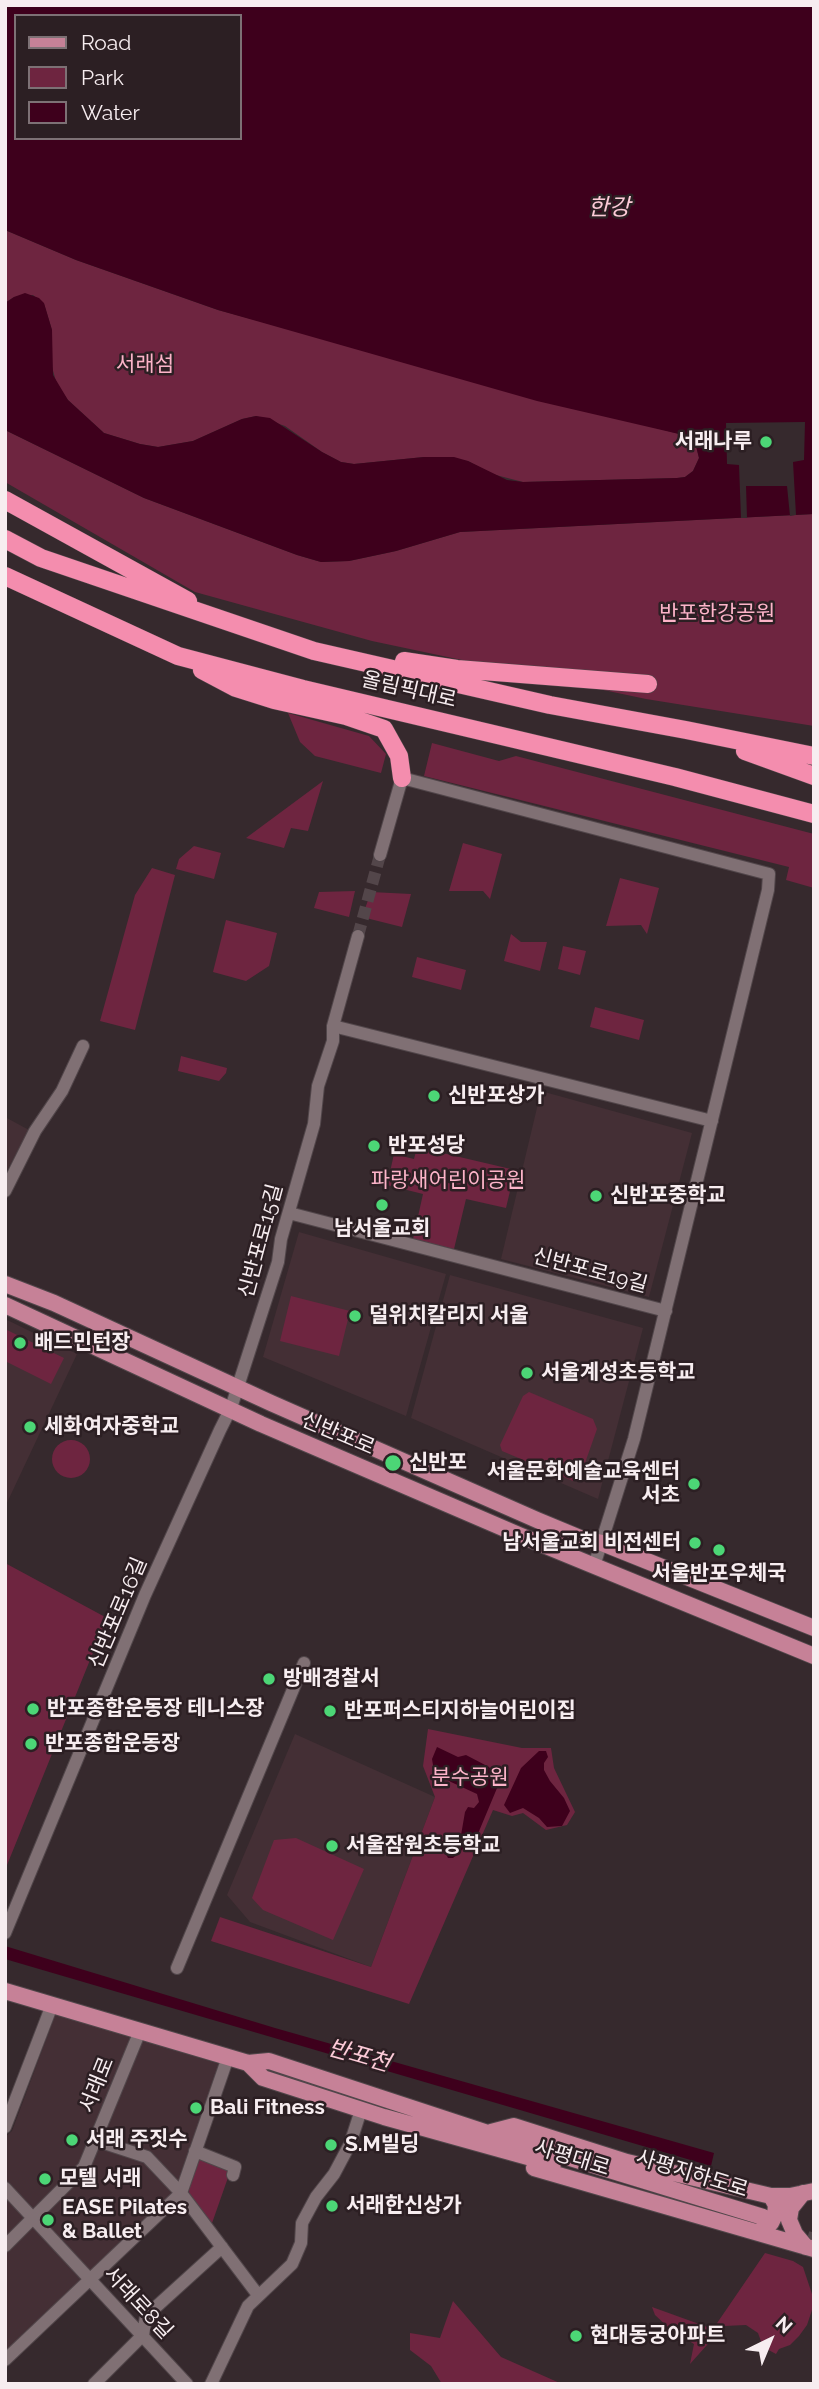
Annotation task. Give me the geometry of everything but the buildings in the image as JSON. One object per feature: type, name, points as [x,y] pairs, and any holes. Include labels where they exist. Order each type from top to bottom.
[{"type":"highway","points":[[5,500],[178,594],[218,619]]},
{"type":"highway","name":"올림픽대로","points":[[5,539],[41,558],[301,647],[550,705],[814,756]]},
{"type":"highway","name":"올림픽대로","points":[[5,576],[178,656],[303,689],[676,777],[814,814]]},
{"type":"highway","points":[[5,590],[79,611]]},
{"type":"highway","points":[[301,647],[457,669],[648,684]]},
{"type":"highway","points":[[178,656],[236,688],[274,700],[346,716],[384,729],[399,756],[402,778]]},
{"type":"highway","points":[[687,730],[814,776]]},
{"type":"main road","name":"신반포로","points":[[5,1284],[54,1303],[537,1520],[580,1538],[602,1543],[814,1628]]},
{"type":"main road","name":"신반포로","points":[[5,1305],[213,1403],[232,1408],[261,1424],[594,1566],[814,1656]]},
{"type":"main road","name":"사평대로","points":[[5,1991],[248,2063],[269,2061],[488,2133]]},
{"type":"main road","name":"사평대로","points":[[248,2063],[263,2078],[361,2110],[507,2150],[519,2164],[758,2225],[810,2248]]},
{"type":"main road","points":[[488,2133],[514,2126],[627,2162],[771,2196],[808,2192]]},
{"type":"main road","name":"사평지하도로","points":[[488,2133],[758,2225]]},
{"type":"main road","points":[[808,2192],[791,2208],[789,2220],[795,2234],[810,2248]]},
{"type":"main road","points":[[758,2225],[762,2230],[771,2223],[776,2204],[771,2196]]},
{"type":"street","points":[[380,855],[402,778],[769,874],[768,890],[666,1311]]},
{"type":"street","name":"신반포로15길","points":[[238,1387],[278,1262],[281,1239],[314,1124],[318,1087],[333,1041],[333,1026],[358,936]]},
{"type":"street","points":[[333,1026],[514,1069],[712,1121]]},
{"type":"street","points":[[5,1191],[35,1130],[62,1091],[83,1046]]},
{"type":"street","name":"신반포로19길","points":[[289,1213],[666,1311],[634,1439],[594,1566]]},
{"type":"street","name":"신반포로16길","points":[[5,1933],[145,1595],[219,1430],[232,1408],[238,1387]]},
{"type":"street","points":[[177,1968],[304,1663]]},
{"type":"street","points":[[5,2127],[52,2005]]},
{"type":"street","name":"서래로","points":[[5,2246],[84,2167],[140,2031]]},
{"type":"street","points":[[5,2360],[181,2193],[228,2057]]},
{"type":"street","points":[[211,2384],[248,2306],[292,2264],[301,2243],[302,2222],[350,2144],[361,2110]]},
{"type":"street","points":[[95,2140],[147,2157],[181,2193],[258,2295]]},
{"type":"street","points":[[195,2151],[235,2167],[233,2175]]},
{"type":"street","name":"서래로8길","points":[[5,2188],[187,2384]]},
{"type":"street","points":[[94,2384],[143,2335],[146,2316],[222,2247]]},
{"type":"shaded area","name":"신반포중학교","points":[[541,1091],[692,1133],[649,1297],[501,1259]]},
{"type":"shaded area","points":[[5,1117],[29,1130],[5,1174]]},
{"type":"shaded area","name":"덜위치칼리지 서울","points":[[299,1232],[446,1274],[406,1416],[263,1357]]},
{"type":"shaded area","name":"서울계성초등학교","points":[[450,1275],[643,1328],[598,1499],[411,1418]]},
{"type":"shaded area","points":[[5,1319],[77,1354],[5,1507]]},
{"type":"shaded area","name":"서울잠원초등학교","points":[[295,1734],[435,1797],[371,1967],[250,1922],[227,1895]]},
{"type":"shaded area","points":[[56,2013],[219,2064],[180,2182],[173,2193],[5,2354],[5,2137],[12,2131]]},
{"type":"green space","name":"서래섬","points":[[5,230],[76,260],[218,310],[679,434],[696,446],[699,458],[693,471],[685,477],[523,482],[492,474],[468,461],[424,457],[354,464],[341,462],[285,426],[256,416],[242,419],[193,441],[158,447],[104,433],[68,400],[57,385],[52,367],[52,330],[44,304],[33,295],[14,297],[5,303]]},
{"type":"green space","name":"반포한강공원","points":[[5,430],[144,498],[321,562],[349,561],[396,551],[460,532],[814,514],[814,726],[646,699],[372,641],[195,592],[5,482]]},
{"type":"green space","points":[[288,713],[369,736],[386,754],[381,773],[315,756],[300,742]]},
{"type":"green space","points":[[432,743],[499,761],[516,756],[814,834],[814,888],[786,880],[789,867],[424,776]]},
{"type":"green space","points":[[323,781],[308,831],[291,828],[284,848],[246,838]]},
{"type":"green space","points":[[463,843],[502,854],[490,899],[483,891],[449,891]]},
{"type":"green space","points":[[194,846],[221,853],[214,879],[176,869],[179,859]]},
{"type":"green space","points":[[152,868],[175,875],[135,1030],[100,1021],[135,895]]},
{"type":"green space","points":[[620,878],[659,888],[647,934],[641,925],[606,926]]},
{"type":"green space","points":[[355,891],[349,917],[314,908],[319,892]]},
{"type":"green space","points":[[371,892],[411,894],[402,927],[362,917]]},
{"type":"green space","points":[[226,920],[277,933],[269,966],[246,981],[213,972]]},
{"type":"green space","points":[[511,934],[521,942],[547,942],[540,971],[504,961]]},
{"type":"green space","points":[[563,946],[586,951],[580,975],[558,969]]},
{"type":"green space","points":[[417,957],[466,970],[461,990],[412,977]]},
{"type":"green space","points":[[595,1007],[644,1020],[639,1040],[590,1027]]},
{"type":"green space","points":[[181,1056],[227,1068],[226,1073],[219,1081],[178,1071]]},
{"type":"green space","name":"파랑새어린이공원","points":[[417,1147],[515,1170],[506,1208],[466,1199],[454,1249],[413,1239],[423,1194],[387,1185],[394,1154],[414,1159]]},
{"type":"green space","points":[[291,1296],[350,1311],[339,1356],[280,1341]]},
{"type":"green space","name":"배드민턴장","points":[[5,1329],[64,1358],[51,1384],[5,1361]]},
{"type":"green space","points":[[529,1392],[593,1419],[597,1429],[579,1480],[573,1481],[502,1451],[500,1445],[523,1396]]},
{"type":"green space","points":[[71,1440],[85,1445],[90,1459],[85,1473],[71,1478],[57,1473],[52,1459],[57,1445]]},
{"type":"green space","name":"반포종합운동장","points":[[5,1563],[107,1618],[5,1870]]},
{"type":"green space","name":"분수공원","points":[[428,1729],[522,1748],[551,1748],[554,1768],[575,1812],[567,1825],[546,1830],[523,1813],[512,1816],[493,1810],[409,2004],[211,1941],[220,1917],[371,1967],[435,1797],[423,1766]]},
{"type":"green space","points":[[296,1838],[364,1869],[333,1940],[263,1910],[252,1898],[274,1840]]},
{"type":"green space","points":[[198,2156],[231,2169],[211,2226],[186,2193]]},
{"type":"green space","points":[[765,2253],[793,2261],[803,2267],[813,2297],[807,2325],[790,2345],[779,2349],[776,2354],[763,2347],[758,2333],[746,2325],[724,2326],[690,2364],[694,2344],[670,2329],[655,2315],[652,2307],[713,2329]]},
{"type":"green space","points":[[453,2301],[501,2357],[562,2384],[442,2384],[431,2366],[410,2350],[410,2333],[440,2338]]},
{"type":"water","name":"한강","points":[[5,5],[814,5],[814,514],[460,532],[396,551],[349,561],[321,562],[297,555],[144,498],[5,430],[5,303],[25,293],[44,303],[52,330],[53,375],[68,400],[104,433],[140,444],[158,447],[193,441],[242,419],[256,416],[270,418],[341,462],[354,464],[454,457],[507,480],[523,482],[685,477],[693,471],[699,458],[696,446],[679,434],[537,401],[218,310],[76,260],[5,230]]},
{"type":"water","points":[[437,1747],[458,1757],[466,1755],[489,1767],[500,1781],[477,1836],[453,1858],[448,1858],[445,1852],[460,1841],[468,1807],[474,1808],[479,1802],[477,1794],[434,1771],[432,1759]]},
{"type":"water","points":[[539,1751],[546,1751],[548,1757],[544,1770],[570,1811],[562,1826],[547,1827],[523,1808],[510,1813],[504,1805],[521,1768]]},
{"type":"water","name":"반포천","points":[[5,1946],[275,2028],[714,2153],[711,2166],[5,1959]]},
{"type":"pier","name":"서래나루","points":[[805,422],[804,460],[793,462],[796,515],[790,516],[787,486],[746,486],[747,518],[741,518],[739,465],[727,464],[726,423]]},
{"type":"tunnel","points":[[358,936],[380,855]]},
{"type":"tunnel","points":[[761,2225],[814,2241]]},
{"type":"place","name":"서래나루","points":[[766,442]]},
{"type":"place","name":"신반포상가","points":[[434,1096]]},
{"type":"place","name":"반포성당","points":[[374,1146]]},
{"type":"place","name":"신반포중학교","points":[[596,1196]]},
{"type":"place","name":"남서울교회","points":[[382,1205]]},
{"type":"place","name":"덜위치칼리지 서울","points":[[355,1316]]},
{"type":"place","name":"배드민턴장","points":[[20,1343]]},
{"type":"place","name":"서울계성초등학교","points":[[527,1373]]},
{"type":"place","name":"세화여자중학교","points":[[30,1427]]},
{"type":"place","name":"신반포","points":[[393,1463]]},
{"type":"place","name":"서울문화예술교육센터 서초","points":[[694,1484]]},
{"type":"place","name":"남서울교회 비전센터","points":[[695,1543]]},
{"type":"place","name":"서울반포우체국","points":[[719,1550]]},
{"type":"place","name":"방배경찰서","points":[[269,1679]]},
{"type":"place","name":"반포종합운동장 테니스장","points":[[33,1709]]},
{"type":"place","name":"반포퍼스티지하늘어린이집","points":[[330,1711]]},
{"type":"place","name":"반포종합운동장","points":[[31,1744]]},
{"type":"place","name":"서울잠원초등학교","points":[[332,1846]]},
{"type":"place","name":"Bali Fitness","points":[[196,2108]]},
{"type":"place","name":"서래 주짓수","points":[[72,2140]]},
{"type":"place","name":"S.M빌딩","points":[[331,2145]]},
{"type":"place","name":"모텔 서래","points":[[45,2179]]},
{"type":"place","name":"서래한신상가","points":[[332,2206]]},
{"type":"place","name":"EASE Pilates & Ballet","points":[[48,2220]]},
{"type":"place","name":"현대동궁아파트","points":[[576,2336]]}]
